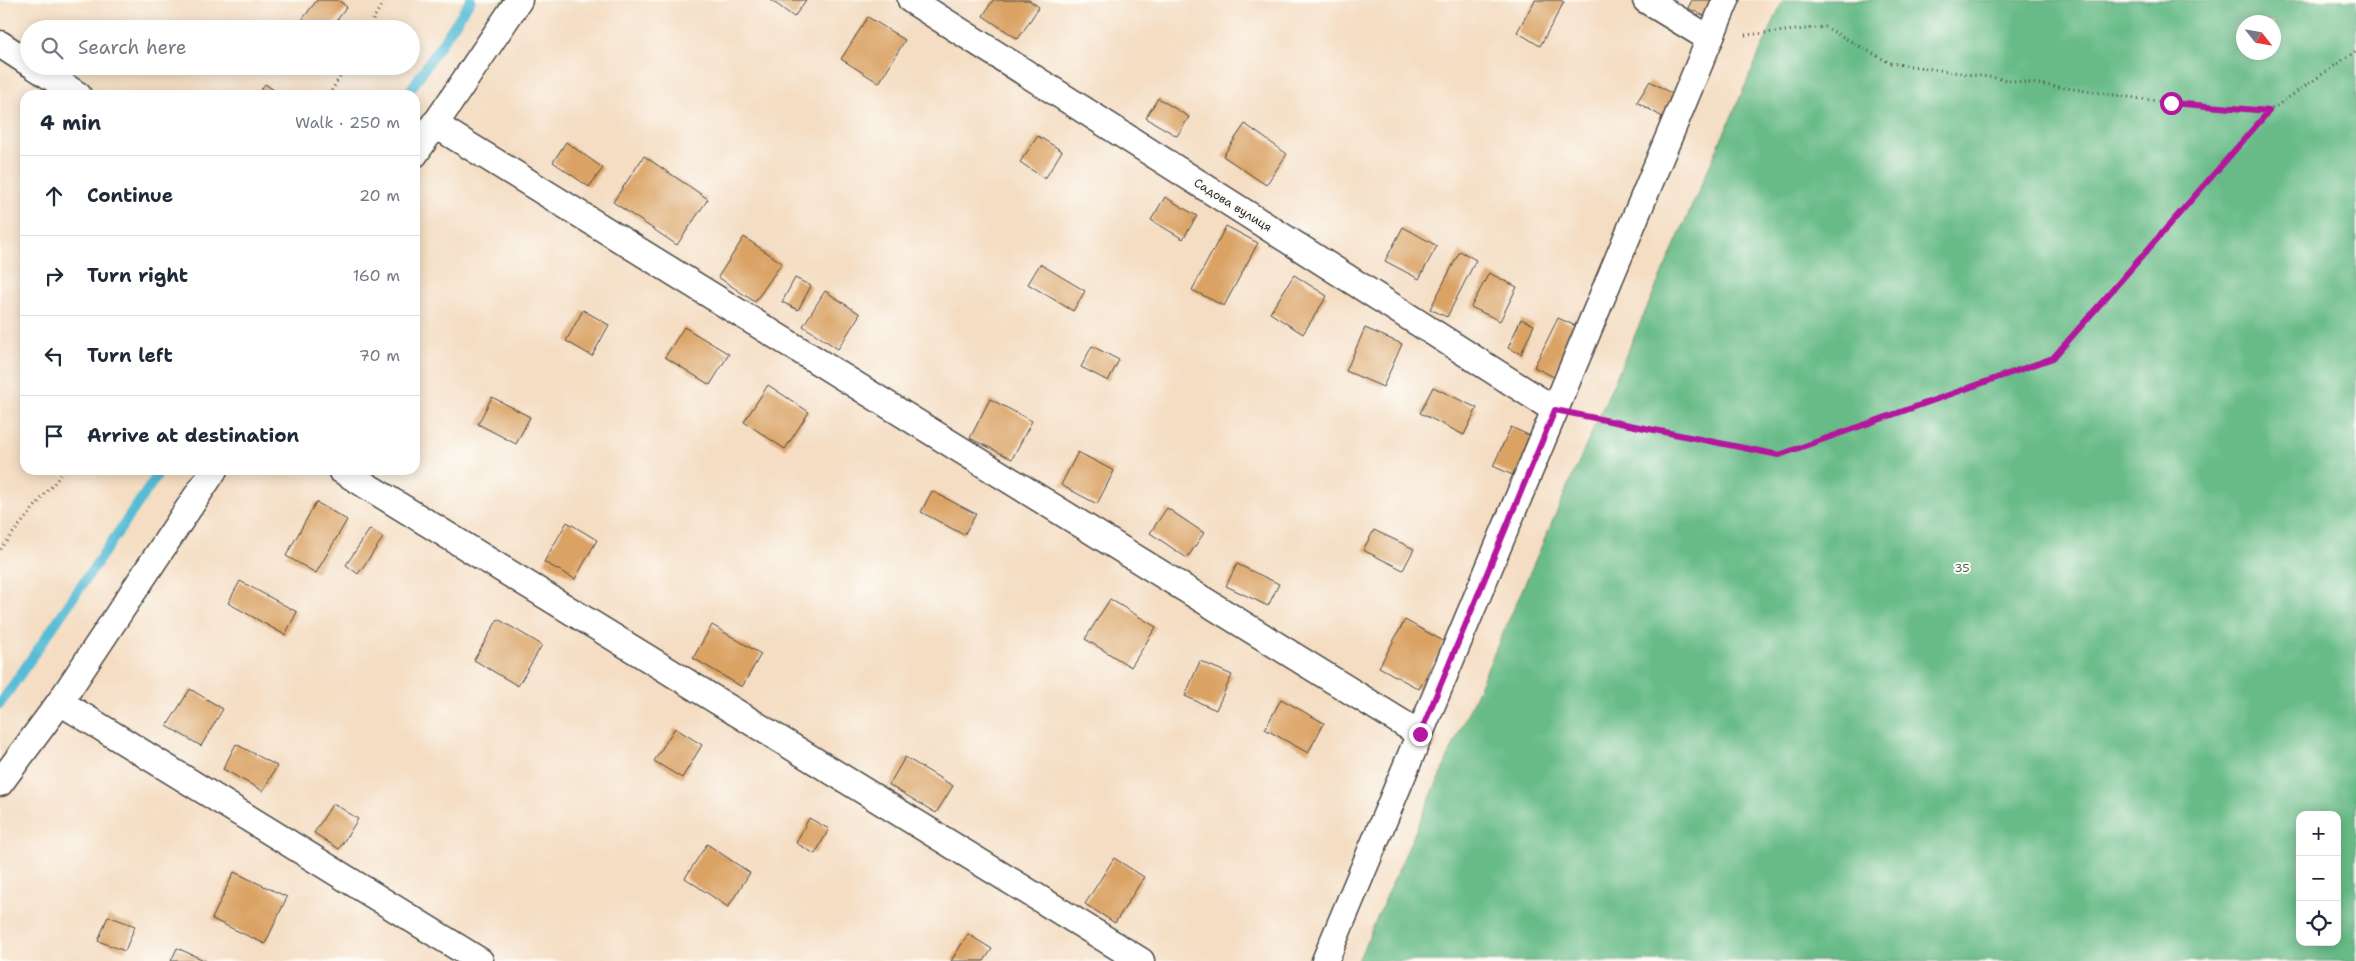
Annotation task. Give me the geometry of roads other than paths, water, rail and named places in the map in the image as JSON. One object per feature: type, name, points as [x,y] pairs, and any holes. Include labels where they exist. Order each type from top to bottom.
[{"type":"street","points":[[420,146],[519,0]]},
{"type":"street","name":"Садова вулиця","points":[[911,0],[1555,410]]},
{"type":"street","points":[[1646,0],[1710,39]]},
{"type":"street","points":[[1325,961],[1726,0]]},
{"type":"street","points":[[0,44],[20,57]]},
{"type":"street","points":[[48,75],[70,90]]},
{"type":"street","points":[[434,124],[1420,734]]},
{"type":"street","points":[[0,783],[60,702],[211,475]]},
{"type":"street","points":[[349,475],[1141,961]]},
{"type":"street","points":[[60,702],[480,961]]},
{"type":"waterway","points":[[410,90],[471,0]]},
{"type":"waterway","points":[[0,704],[158,475]]},
{"type":"park label","name":"35","points":[[1962,568]]}]
